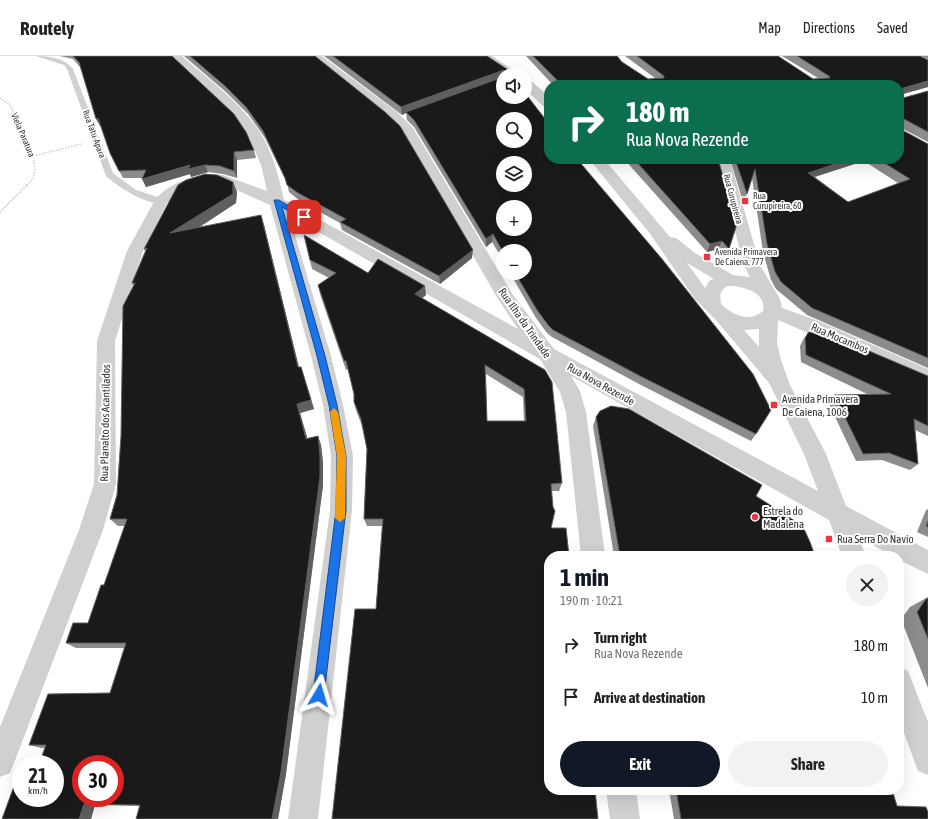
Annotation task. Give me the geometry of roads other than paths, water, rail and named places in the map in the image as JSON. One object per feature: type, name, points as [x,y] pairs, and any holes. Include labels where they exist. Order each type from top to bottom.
[{"type":"street","points":[[175,56],[243,118],[257,139],[268,164],[277,202],[321,356],[333,405],[342,456],[341,510],[303,819]]},
{"type":"street","name":"Rua Ilha da Trindade","points":[[315,56],[401,118],[507,298],[526,327],[547,354],[570,391],[576,412],[593,551]]},
{"type":"street","points":[[484,56],[504,68]]},
{"type":"street","points":[[532,88],[544,99]]},
{"type":"street","points":[[600,164],[657,232],[679,266],[780,385]]},
{"type":"street","name":"Rua Curupireira","points":[[723,164],[744,240],[758,279],[766,293]]},
{"type":"street","name":"Rua Planalto dos Acantilados","points":[[0,762],[99,505],[105,484],[106,341],[130,263],[161,201],[170,193],[184,185],[208,178],[223,179],[243,186],[277,202]]},
{"type":"street","name":"Rua Nova Rezende","points":[[277,202],[547,354],[928,563]]},
{"type":"street","points":[[657,232],[690,257],[731,280],[753,284],[766,293],[770,299],[771,314],[768,344],[771,360],[780,385],[815,454],[852,551]]},
{"type":"street","name":"Rua Curupireira","points":[[731,280],[744,240]]},
{"type":"street","points":[[731,280],[718,283],[711,289],[709,297],[716,310],[734,321],[750,324],[764,320],[771,314]]},
{"type":"street","name":"Rua Mocambos","points":[[771,314],[810,325],[928,377]]},
{"type":"street","points":[[904,694],[928,761]]},
{"type":"street","points":[[622,795],[625,819]]},
{"type":"lane","name":"Rua Tatu-Apara","points":[[39,56],[66,64],[70,69],[109,174],[118,183],[138,195],[161,201]]},
{"type":"place","name":"Rua Curupireira, 60","points":[[745,201]]},
{"type":"place","name":"Avenida Primavera De Caiena, 777","points":[[707,257]]},
{"type":"place","name":"Avenida Primavera De Caiena, 1006","points":[[774,405]]},
{"type":"place","name":"Estrela do Madalena","points":[[755,517]]},
{"type":"place","name":"Rua Serra Do Navio","points":[[829,539]]}]
